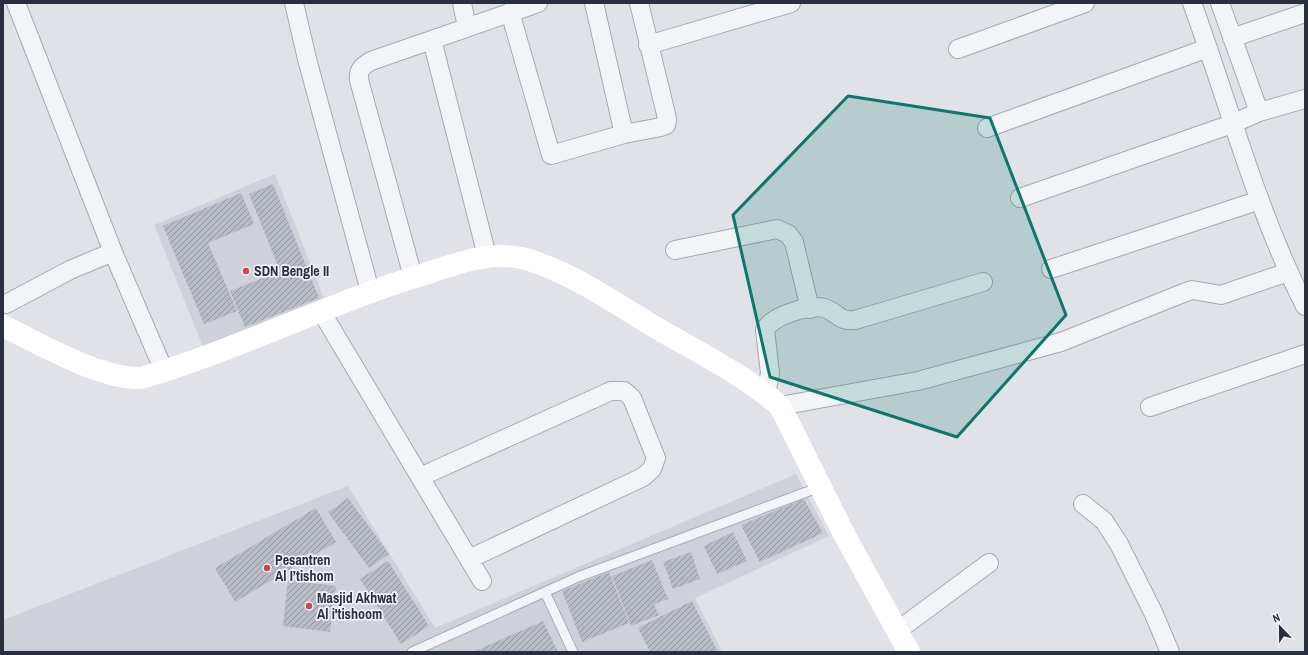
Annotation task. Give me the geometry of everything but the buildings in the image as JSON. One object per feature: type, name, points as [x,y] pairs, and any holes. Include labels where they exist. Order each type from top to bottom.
[{"type":"street","points":[[16,3],[113,252],[164,371]]},
{"type":"street","points":[[294,3],[307,59],[370,291]]},
{"type":"street","points":[[462,3],[467,27]]},
{"type":"street","points":[[412,277],[358,74],[361,68],[366,64],[538,3]]},
{"type":"street","points":[[594,3],[624,134]]},
{"type":"street","points":[[510,12],[551,155],[624,134],[661,128],[667,123],[639,3]]},
{"type":"street","points":[[648,45],[791,3]]},
{"type":"street","points":[[958,49],[1084,3]]},
{"type":"street","points":[[1192,3],[1232,124],[1260,200],[1288,272],[1305,306]]},
{"type":"street","points":[[1220,3],[1259,112]]},
{"type":"street","points":[[1232,38],[1305,13]]},
{"type":"street","points":[[432,40],[488,256]]},
{"type":"street","points":[[987,128],[1208,48]]},
{"type":"street","points":[[1020,198],[1232,124],[1259,112],[1305,99]]},
{"type":"street","points":[[1051,269],[1260,200]]},
{"type":"street","points":[[675,250],[777,229],[788,234],[794,242],[810,309]]},
{"type":"street","points":[[6,304],[70,270],[113,252]]},
{"type":"street","points":[[3,326],[73,360],[115,375],[128,378],[141,378],[164,371],[370,291],[412,277],[488,256],[519,258],[545,265],[606,298],[773,400],[918,382],[1062,342],[1192,290],[1221,295],[1288,272]]},
{"type":"street","points":[[909,652],[845,536],[773,400],[765,339],[768,325],[782,316],[818,307],[825,308],[841,319],[855,320],[983,282]]},
{"type":"street","points":[[321,311],[482,581]]},
{"type":"street","points":[[1150,407],[1305,354]]},
{"type":"street","points":[[420,477],[611,391],[624,391],[632,398],[656,458],[652,469],[643,477],[469,559]]},
{"type":"street","points":[[1083,504],[1104,521],[1119,544],[1153,612],[1170,652]]},
{"type":"street","points":[[897,631],[989,563]]},
{"type":"lane","points":[[412,652],[578,577],[820,487]]},
{"type":"lane","points":[[544,592],[573,652]]},
{"type":"highlighted area","points":[[848,96],[990,118],[1066,315],[957,437],[770,377],[733,215]]},
{"type":"shaded area","points":[[275,174],[324,298],[203,347],[154,225]]},
{"type":"shaded area","name":"Pesantren Al I’tishom","points":[[796,474],[829,536],[695,598],[722,652],[3,652],[3,620],[348,486],[435,628]]},
{"type":"place","name":"SDN Bengle II","points":[[246,271]]},
{"type":"place","name":"Pesantren Al I’tishom","points":[[267,568]]},
{"type":"place","name":"Masjid Akhwat Al i'tishoom","points":[[309,606]]}]
